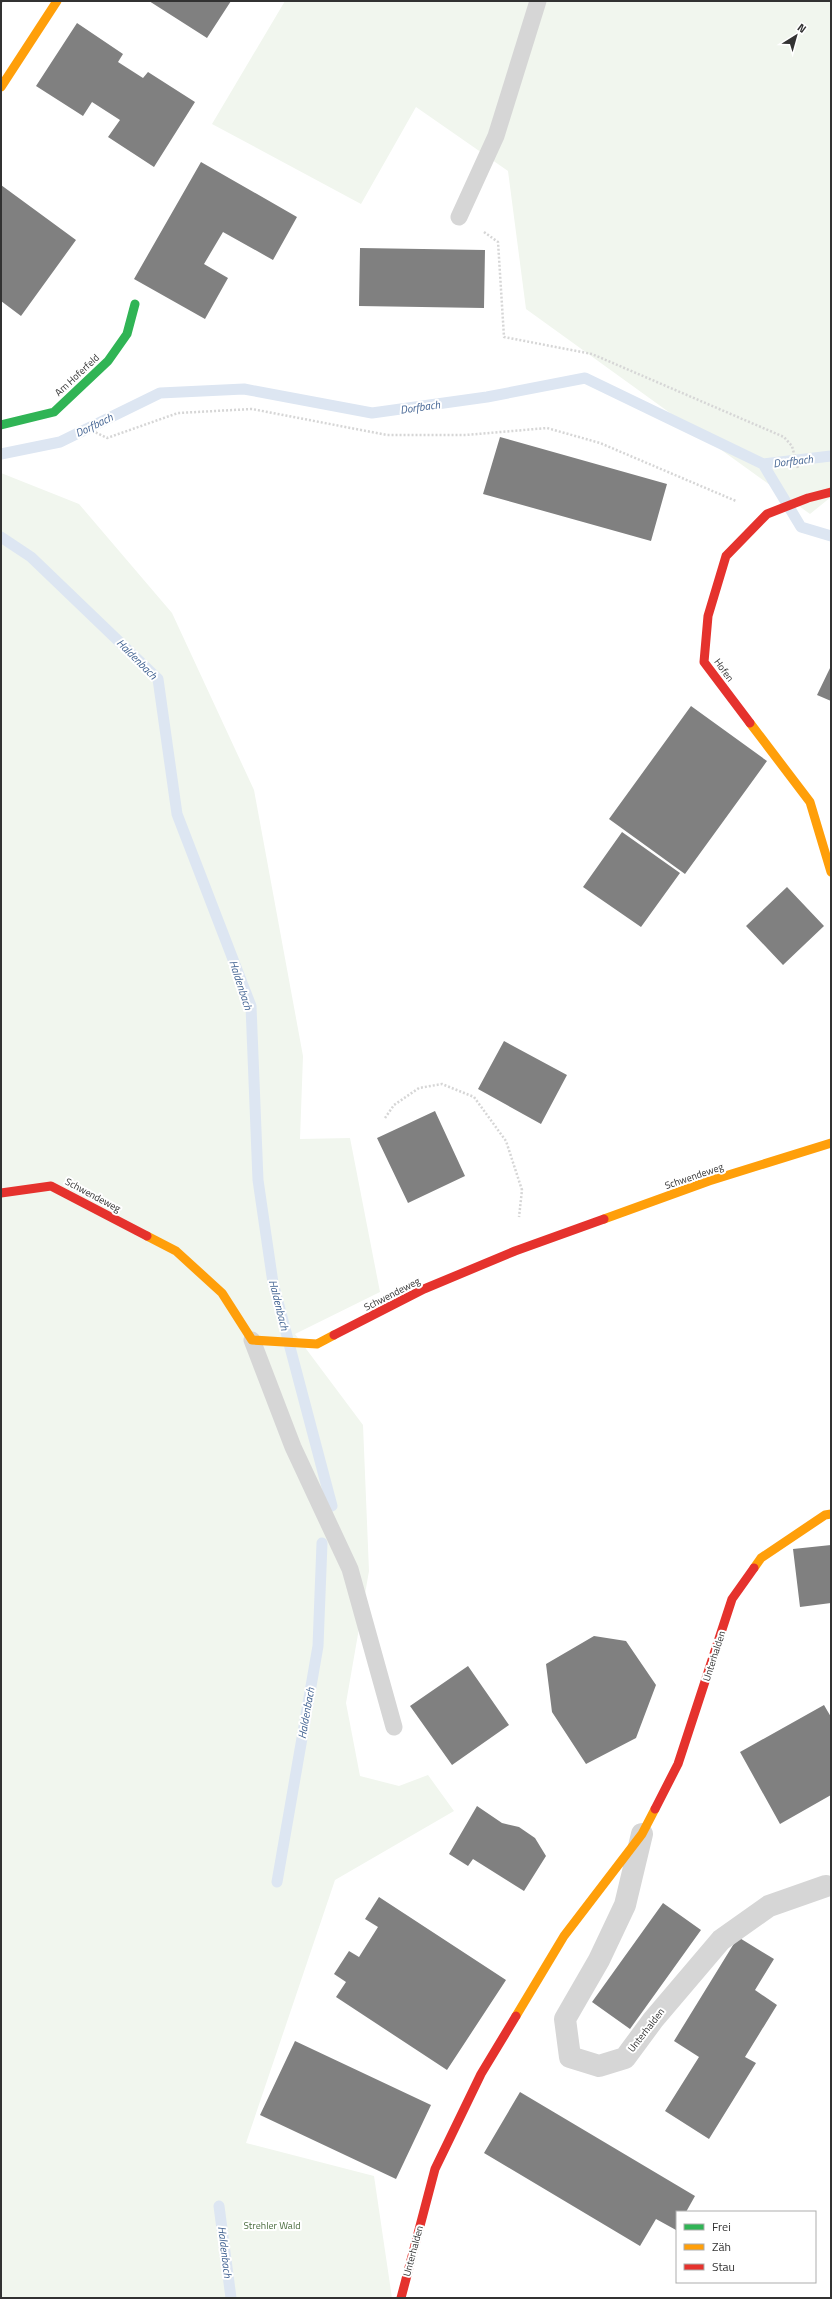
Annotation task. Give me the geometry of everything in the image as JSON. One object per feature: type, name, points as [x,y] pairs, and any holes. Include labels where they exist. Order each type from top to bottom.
[{"type":"street","points":[[1,87],[57,1]]},
{"type":"street","name":"Am Hoferfeld","points":[[1,425],[54,412],[108,361],[127,334],[136,304]]},
{"type":"street","name":"Hofen","points":[[831,492],[808,498],[767,514],[726,556],[708,616],[704,662],[810,802],[831,872]]},
{"type":"street","name":"Schwendeweg","points":[[1,1193],[51,1186],[176,1251],[222,1293],[252,1340],[317,1344],[424,1289],[515,1251],[710,1181],[831,1143]]},
{"type":"street","name":"Unterhalden","points":[[401,2298],[435,2169],[481,2074],[564,1936],[642,1834],[678,1764],[732,1599],[761,1558],[825,1515],[831,1514]]},
{"type":"street","name":"Unterhalden","points":[[642,1834],[625,1905],[599,1960],[565,2019],[570,2056],[599,2066],[624,2058],[653,2020],[721,1940],[769,1906],[826,1886]]},
{"type":"lane","points":[[459,216],[496,136],[538,1]]},
{"type":"lane","points":[[252,1340],[293,1447],[350,1569],[394,1727]]},
{"type":"path","points":[[459,216],[498,242],[504,337],[592,354],[784,437],[792,446],[799,472]]},
{"type":"path","points":[[107,438],[178,413],[252,409],[387,436],[466,435],[547,428],[600,443],[767,514]]},
{"type":"path","points":[[386,1118],[394,1105],[419,1088],[442,1084],[474,1097],[506,1141],[522,1190],[515,1251]]},
{"type":"green space","points":[[285,1],[831,1],[831,497],[810,514],[526,309],[508,171],[416,107],[361,204],[212,124]]},
{"type":"green space","name":"Strehler Wald","points":[[1,473],[79,504],[172,613],[254,790],[303,1056],[300,1139],[350,1138],[380,1292],[295,1334],[363,1425],[369,1571],[346,1703],[360,1776],[399,1786],[428,1775],[454,1811],[335,1880],[246,2143],[374,2176],[392,2298],[1,2298]]},
{"type":"building","points":[[149,1],[231,1],[207,38]]},
{"type":"building","points":[[77,23],[123,54],[118,62],[143,78],[148,72],[195,102],[154,167],[108,137],[120,120],[92,102],[83,116],[36,86]]},
{"type":"building","points":[[201,162],[297,217],[273,260],[223,232],[204,264],[228,278],[205,319],[134,279]]},
{"type":"building","points":[[1,185],[76,240],[21,316],[1,301]]},
{"type":"building","points":[[360,248],[485,250],[484,308],[359,306]]},
{"type":"building","points":[[500,437],[667,484],[651,541],[483,494]]},
{"type":"building","points":[[831,666],[831,701],[817,695]]},
{"type":"building","points":[[691,706],[767,761],[685,874],[609,819]]},
{"type":"building","points":[[622,832],[680,873],[641,927],[583,887]]},
{"type":"building","points":[[787,887],[824,926],[783,965],[746,926]]},
{"type":"building","points":[[504,1041],[567,1075],[541,1124],[478,1089]]},
{"type":"building","points":[[435,1111],[465,1176],[408,1203],[377,1138]]},
{"type":"building","points":[[831,1545],[831,1603],[800,1607],[793,1549]]},
{"type":"building","points":[[594,1636],[626,1641],[656,1685],[636,1738],[586,1764],[552,1712],[546,1664]]},
{"type":"building","points":[[468,1666],[509,1725],[452,1765],[410,1706]]},
{"type":"building","points":[[824,1705],[831,1717],[831,1795],[780,1824],[740,1752]]},
{"type":"building","points":[[477,1806],[502,1823],[519,1827],[535,1838],[546,1856],[524,1891],[473,1859],[468,1866],[449,1854]]},
{"type":"building","points":[[379,1897],[506,1980],[447,2070],[336,1997],[346,1982],[334,1974],[349,1951],[359,1957],[378,1927],[365,1919]]},
{"type":"building","points":[[663,1903],[701,1930],[630,2029],[592,2002]]},
{"type":"building","points":[[738,1937],[774,1959],[755,1990],[777,2005],[745,2057],[756,2063],[709,2139],[665,2111],[699,2057],[674,2041]]},
{"type":"building","points":[[295,2041],[431,2105],[396,2179],[260,2115]]},
{"type":"building","points":[[520,2092],[695,2196],[687,2211],[676,2211],[676,2230],[656,2219],[640,2246],[484,2153]]},
{"type":"waterway","name":"Dorfbach","points":[[1,454],[60,442],[160,393],[244,389],[372,413],[487,397],[585,378],[763,464],[831,456]]},
{"type":"waterway","points":[[763,464],[801,527],[831,536]]},
{"type":"waterway","name":"Haldenbach","points":[[1,537],[31,557],[158,679],[177,814],[251,1006],[258,1180],[273,1283],[332,1506]]},
{"type":"waterway","name":"Haldenbach","points":[[277,1882],[318,1646],[322,1543]]},
{"type":"waterway","name":"Haldenbach","points":[[219,2206],[231,2298]]},
{"type":"traffic: fast","points":[[1,425],[54,412],[108,361],[127,334],[135,304]]},
{"type":"traffic: slow","points":[[1,87],[57,1]]},
{"type":"traffic: slow","points":[[750,723],[810,802],[831,872]]},
{"type":"traffic: slow","points":[[604,1219],[709,1181],[831,1143]]},
{"type":"traffic: slow","points":[[147,1236],[176,1251],[222,1293],[252,1340],[317,1344],[334,1335]]},
{"type":"traffic: slow","points":[[754,1568],[761,1558],[825,1515],[831,1514]]},
{"type":"traffic: slow","points":[[516,2016],[564,1936],[642,1834],[655,1809]]},
{"type":"traffic: jam","points":[[750,723],[704,662],[708,616],[726,556],[767,514],[808,498],[831,492]]},
{"type":"traffic: jam","points":[[1,1193],[51,1186],[147,1236]]},
{"type":"traffic: jam","points":[[334,1335],[424,1289],[515,1251],[604,1219]]},
{"type":"traffic: jam","points":[[655,1809],[678,1764],[732,1599],[754,1568]]},
{"type":"traffic: jam","points":[[401,2298],[435,2169],[481,2074],[516,2016]]}]
